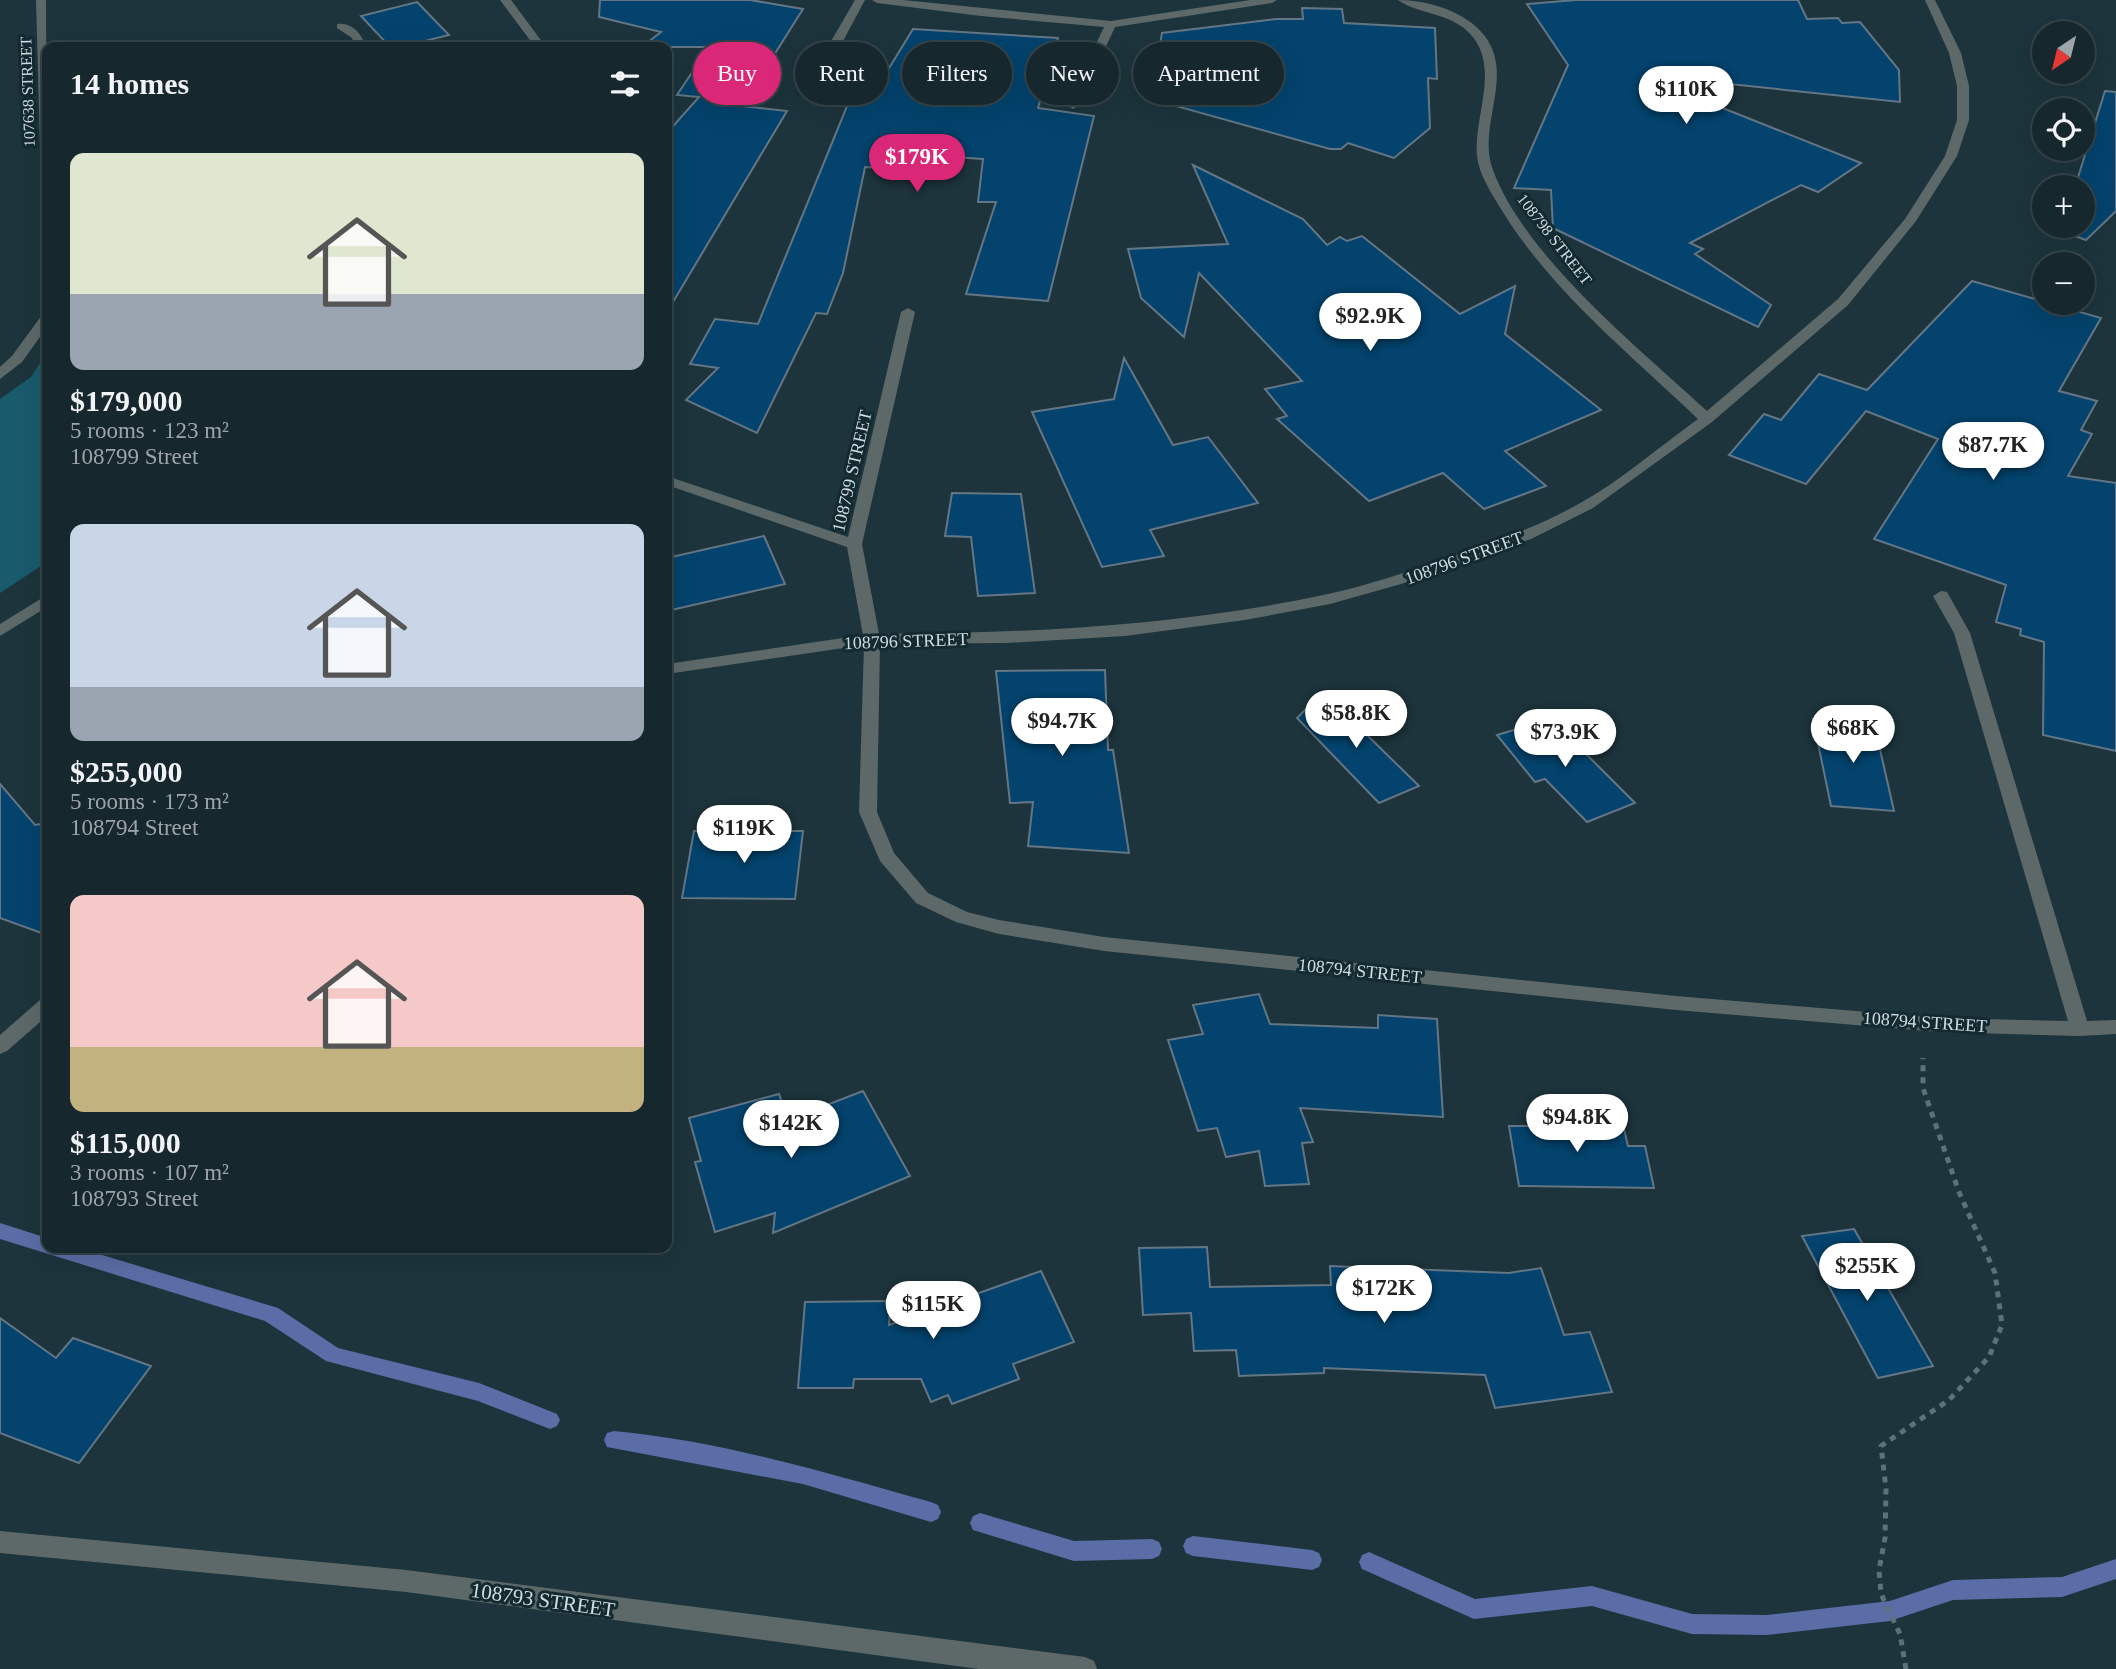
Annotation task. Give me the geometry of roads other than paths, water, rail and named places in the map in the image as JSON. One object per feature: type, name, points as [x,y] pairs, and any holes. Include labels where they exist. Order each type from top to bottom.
[{"type":"street","name":"107638 STREET","points":[[41,0],[43,42]]},
{"type":"street","points":[[505,0],[537,42]]},
{"type":"street","points":[[837,42],[860,0]]},
{"type":"street","points":[[877,0],[1022,17],[1111,24],[1272,0]]},
{"type":"street","name":"108798 STREET","points":[[1403,0],[1440,10],[1462,21],[1486,43],[1493,71],[1482,147],[1486,170],[1506,208],[1567,288],[1707,419]]},
{"type":"street","name":"108796 STREET","points":[[672,668],[872,639],[1006,638],[1125,631],[1245,615],[1356,592],[1469,558],[1538,530],[1588,505],[1707,419],[1843,302],[1910,221],[1951,156],[1962,120],[1962,86],[1955,53],[1930,0]]},
{"type":"street","points":[[1103,42],[1111,24]]},
{"type":"street","points":[[341,26],[357,36],[359,42]]},
{"type":"street","name":"108799 STREET","points":[[872,639],[854,544],[908,312]]},
{"type":"street","points":[[0,375],[17,359],[42,325]]},
{"type":"street","points":[[672,482],[854,544]]},
{"type":"street","points":[[1941,596],[1962,633],[2080,1029]]},
{"type":"street","points":[[0,631],[42,603]]},
{"type":"street","name":"108794 STREET","points":[[872,639],[868,813],[886,856],[922,898],[962,917],[999,927],[1104,944],[1676,1003],[1904,1021],[2080,1029],[2116,1027]]},
{"type":"street","points":[[0,1046],[42,1009]]},
{"type":"street","name":"108793 STREET","points":[[0,1542],[406,1581],[968,1656],[1085,1669]]},
{"type":"waterway","points":[[0,1231],[42,1244]]},
{"type":"waterway","points":[[70,1253],[271,1314],[333,1355],[479,1392],[550,1420]]},
{"type":"waterway","points":[[614,1440],[646,1443],[803,1475],[931,1512]]},
{"type":"waterway","points":[[980,1523],[1074,1551],[1152,1549]]},
{"type":"waterway","points":[[1193,1546],[1312,1560]]},
{"type":"waterway","points":[[1369,1562],[1474,1609],[1592,1596],[1692,1624],[1767,1625],[1890,1611],[1953,1590],[2062,1587],[2116,1569]]}]
